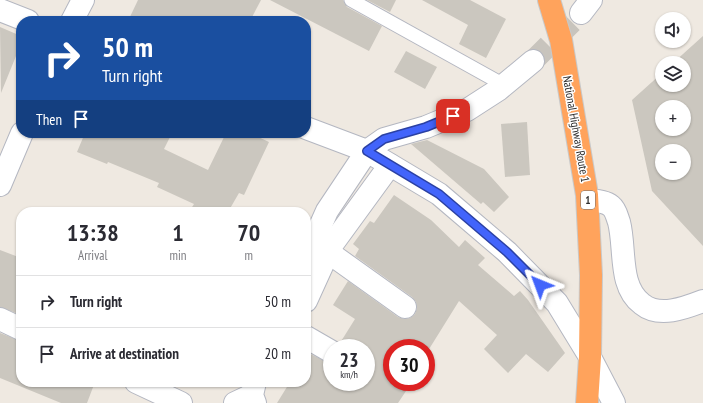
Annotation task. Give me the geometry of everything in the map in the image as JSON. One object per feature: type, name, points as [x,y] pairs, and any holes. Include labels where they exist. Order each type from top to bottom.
[{"type":"highway","name":"National Highway Route 1","points":[[549,0],[561,40],[588,200],[591,275],[590,357],[587,403]]},
{"type":"street","points":[[75,16],[83,0]]},
{"type":"street","points":[[0,10],[16,16]]},
{"type":"street","points":[[311,247],[327,211],[367,151],[384,139],[426,127],[467,110],[504,85],[532,61]]},
{"type":"street","points":[[311,130],[367,151],[439,194],[507,252],[557,303],[590,357],[606,391],[614,403]]},
{"type":"street","points":[[0,184],[20,138]]},
{"type":"street","points":[[311,290],[328,252],[390,164]]},
{"type":"street","points":[[588,200],[603,202],[611,206],[617,214],[621,232],[627,286],[633,297],[644,306],[662,311],[688,307],[703,302]]},
{"type":"street","points":[[328,252],[405,307]]},
{"type":"street","points":[[0,319],[16,327]]},
{"type":"street","points":[[311,340],[323,347]]},
{"type":"street","points":[[147,387],[182,403]]},
{"type":"lane","points":[[351,0],[504,85]]},
{"type":"building","points":[[138,0],[261,0],[253,16],[130,16]]},
{"type":"building","points":[[270,0],[343,0],[347,7],[382,26],[369,51],[311,21],[311,16],[301,16]]},
{"type":"building","points":[[367,0],[396,0],[390,12]]},
{"type":"building","points":[[422,0],[470,0],[506,19],[486,58],[459,44],[468,25]]},
{"type":"building","points":[[0,27],[16,34],[16,56],[1,93]]},
{"type":"building","points":[[703,36],[703,246],[652,191],[632,100],[655,79],[655,92],[691,92],[691,56],[681,56]]},
{"type":"building","points":[[406,51],[437,67],[425,89],[394,72]]},
{"type":"building","points":[[527,122],[530,175],[505,177],[501,124]]},
{"type":"building","points":[[83,138],[170,138],[164,149],[208,170],[224,138],[261,138],[269,142],[244,195],[239,193],[231,207],[192,207],[194,204],[157,187],[159,183],[108,162],[107,164],[77,152]]},
{"type":"building","points":[[427,140],[484,169],[509,197],[494,212],[483,202],[481,204],[411,144]]},
{"type":"building","points":[[394,195],[431,220],[459,247],[465,240],[485,258],[478,265],[514,296],[520,291],[528,300],[565,353],[548,372],[526,354],[508,373],[484,349],[497,335],[459,301],[435,340],[383,339],[383,391],[406,391],[398,403],[277,403],[287,387],[311,387],[311,354],[323,360],[323,391],[375,391],[375,339],[342,339],[355,319],[333,305],[348,281],[398,317],[404,319],[410,318],[415,314],[417,308],[416,302],[412,297],[355,256],[359,249],[353,244],[370,221],[374,223]]},
{"type":"building","points":[[0,250],[16,256],[16,313],[0,307]]},
{"type":"building","points":[[0,333],[16,339],[16,385],[0,378]]},
{"type":"building","points":[[22,387],[93,387],[87,403],[61,403]]},
{"type":"tunnel","points":[[533,61],[581,13]]},
{"type":"route","points":[[453,116],[426,127],[384,139],[367,151],[439,194],[507,252],[540,285]]}]
